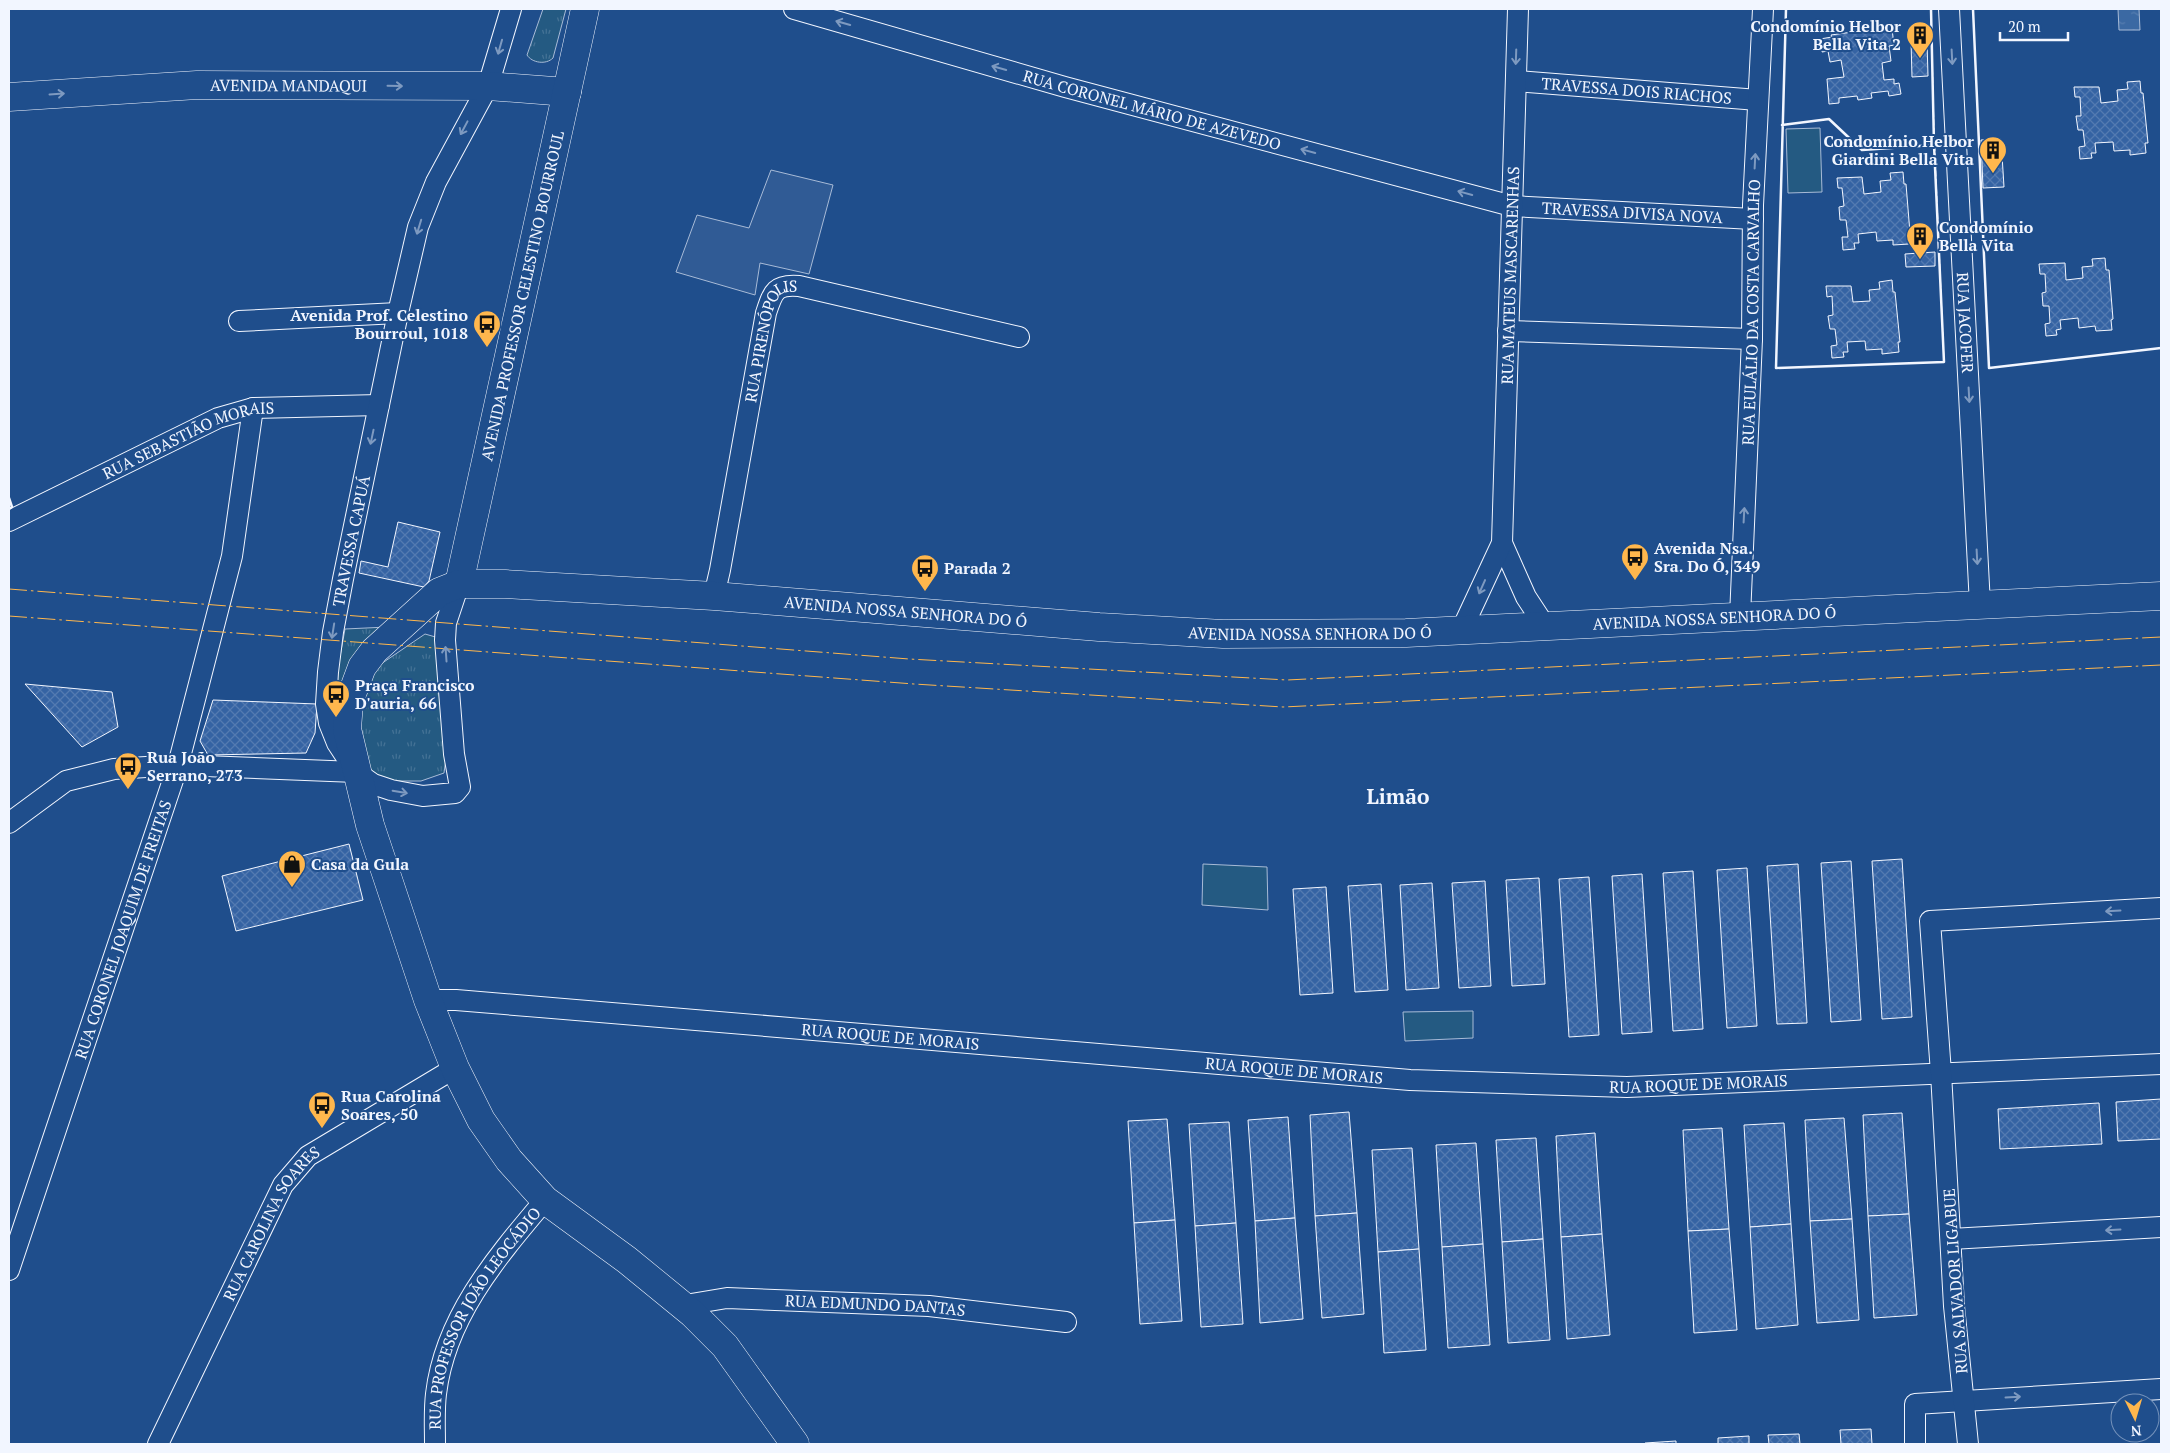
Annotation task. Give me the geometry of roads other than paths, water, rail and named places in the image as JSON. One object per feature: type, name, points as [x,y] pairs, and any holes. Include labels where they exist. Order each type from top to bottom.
[{"type":"main road","name":"AVENIDA PROFESSOR CELESTINO BOURROUL","points":[[459,584],[585,9]]},
{"type":"main road","name":"AVENIDA MANDAQUI","points":[[9,97],[197,84],[488,86],[568,92]]},
{"type":"main road","name":"AVENIDA NOSSA SENHORA DO Ó","points":[[459,584],[505,584],[714,596],[1099,627],[1223,634],[1377,634],[2161,596]]},
{"type":"main road","points":[[459,584],[439,592],[374,650],[362,666],[349,702],[347,729],[370,825],[428,1000],[465,1091],[486,1128],[509,1160],[546,1200],[685,1305],[725,1346],[795,1444]]},
{"type":"street","name":"TRAVESSA CAPUÁ","points":[[356,772],[337,743],[329,723],[326,704],[333,632],[343,578],[398,313],[418,227],[432,191],[466,123],[488,86],[511,9]]},
{"type":"street","name":"RUA CORONEL MÁRIO DE AZEVEDO","points":[[794,9],[1075,89],[1512,206]]},
{"type":"street","name":"RUA MATEUS MASCARENHAS","points":[[1461,630],[1502,543],[1518,9]]},
{"type":"street","name":"RUA EULÁLIO DA COSTA CARVALHO","points":[[1740,617],[1752,339],[1753,219],[1763,9]]},
{"type":"street","name":"RUA JACOFER","points":[[1949,9],[1980,605]]},
{"type":"street","name":"TRAVESSA DOIS RIACHOS","points":[[1516,81],[1758,100]]},
{"type":"street","name":"TRAVESSA DIVISA NOVA","points":[[1512,206],[1753,219]]},
{"type":"street","name":"RUA PIRENÓPOLIS","points":[[714,596],[766,313],[772,293],[780,287],[799,286],[1019,337]]},
{"type":"street","points":[[239,321],[398,313]]},
{"type":"street","points":[[1508,331],[1752,339]]},
{"type":"street","name":"RUA SEBASTIÃO MORAIS","points":[[9,521],[218,418],[253,408],[379,405]]},
{"type":"street","name":"RUA CORONEL JOAQUIM DE FREITAS","points":[[9,1270],[178,765],[232,556],[253,408]]},
{"type":"street","name":"RUA MATEUS MASCARENHAS","points":[[1502,543],[1526,597],[1545,626]]},
{"type":"street","points":[[9,823],[66,781],[114,768],[178,765],[356,772],[373,784],[391,790],[423,796],[458,791],[460,786],[454,754],[446,622],[459,584]]},
{"type":"street","name":"RUA SALVADOR LIGABUE","points":[[1968,1444],[1954,1306],[1941,1073],[1930,921],[2161,908]]},
{"type":"street","name":"RUA ROQUE DE MORAIS","points":[[428,1000],[456,1000],[1410,1080],[1627,1087],[2161,1064]]},
{"type":"street","name":"RUA CAROLINA SOARES","points":[[158,1444],[283,1185],[308,1156],[455,1068]]},
{"type":"street","name":"RUA PROFESSOR JOÃO LEOCÁDIO","points":[[435,1444],[436,1394],[448,1344],[472,1294],[507,1246],[546,1200]]},
{"type":"street","points":[[1951,1239],[2161,1227]]},
{"type":"street","name":"RUA EDMUNDO DANTAS","points":[[685,1305],[728,1298],[929,1306],[1066,1322]]},
{"type":"street","points":[[1915,1444],[1915,1404],[2161,1389]]},
{"type":"water","points":[[2118,9],[2139,9],[2140,30],[2119,30]]},
{"type":"place","name":"Condomínio Helbor Bella Vita 2","points":[[1920,59]]},
{"type":"place","name":"Condomínio Helbor Giardini Bella Vita","points":[[1993,174]]},
{"type":"place","name":"Condomínio Bella Vita","points":[[1920,260]]},
{"type":"place","name":"Avenida Prof. Celestino Bourroul, 1018","points":[[487,348]]},
{"type":"place","name":"Avenida Nsa. Sra. Do Ó, 349","points":[[1635,581]]},
{"type":"place","name":"Parada 2","points":[[925,592]]},
{"type":"place","name":"Praça Francisco D'auria, 66","points":[[336,718]]},
{"type":"place","name":"Rua João Serrano, 273","points":[[128,790]]},
{"type":"place","name":"Casa da Gula","points":[[292,888]]},
{"type":"place","name":"Rua Carolina Soares, 50","points":[[322,1129]]},
{"type":"district","name":"Limão","points":[[1398,796]]}]
